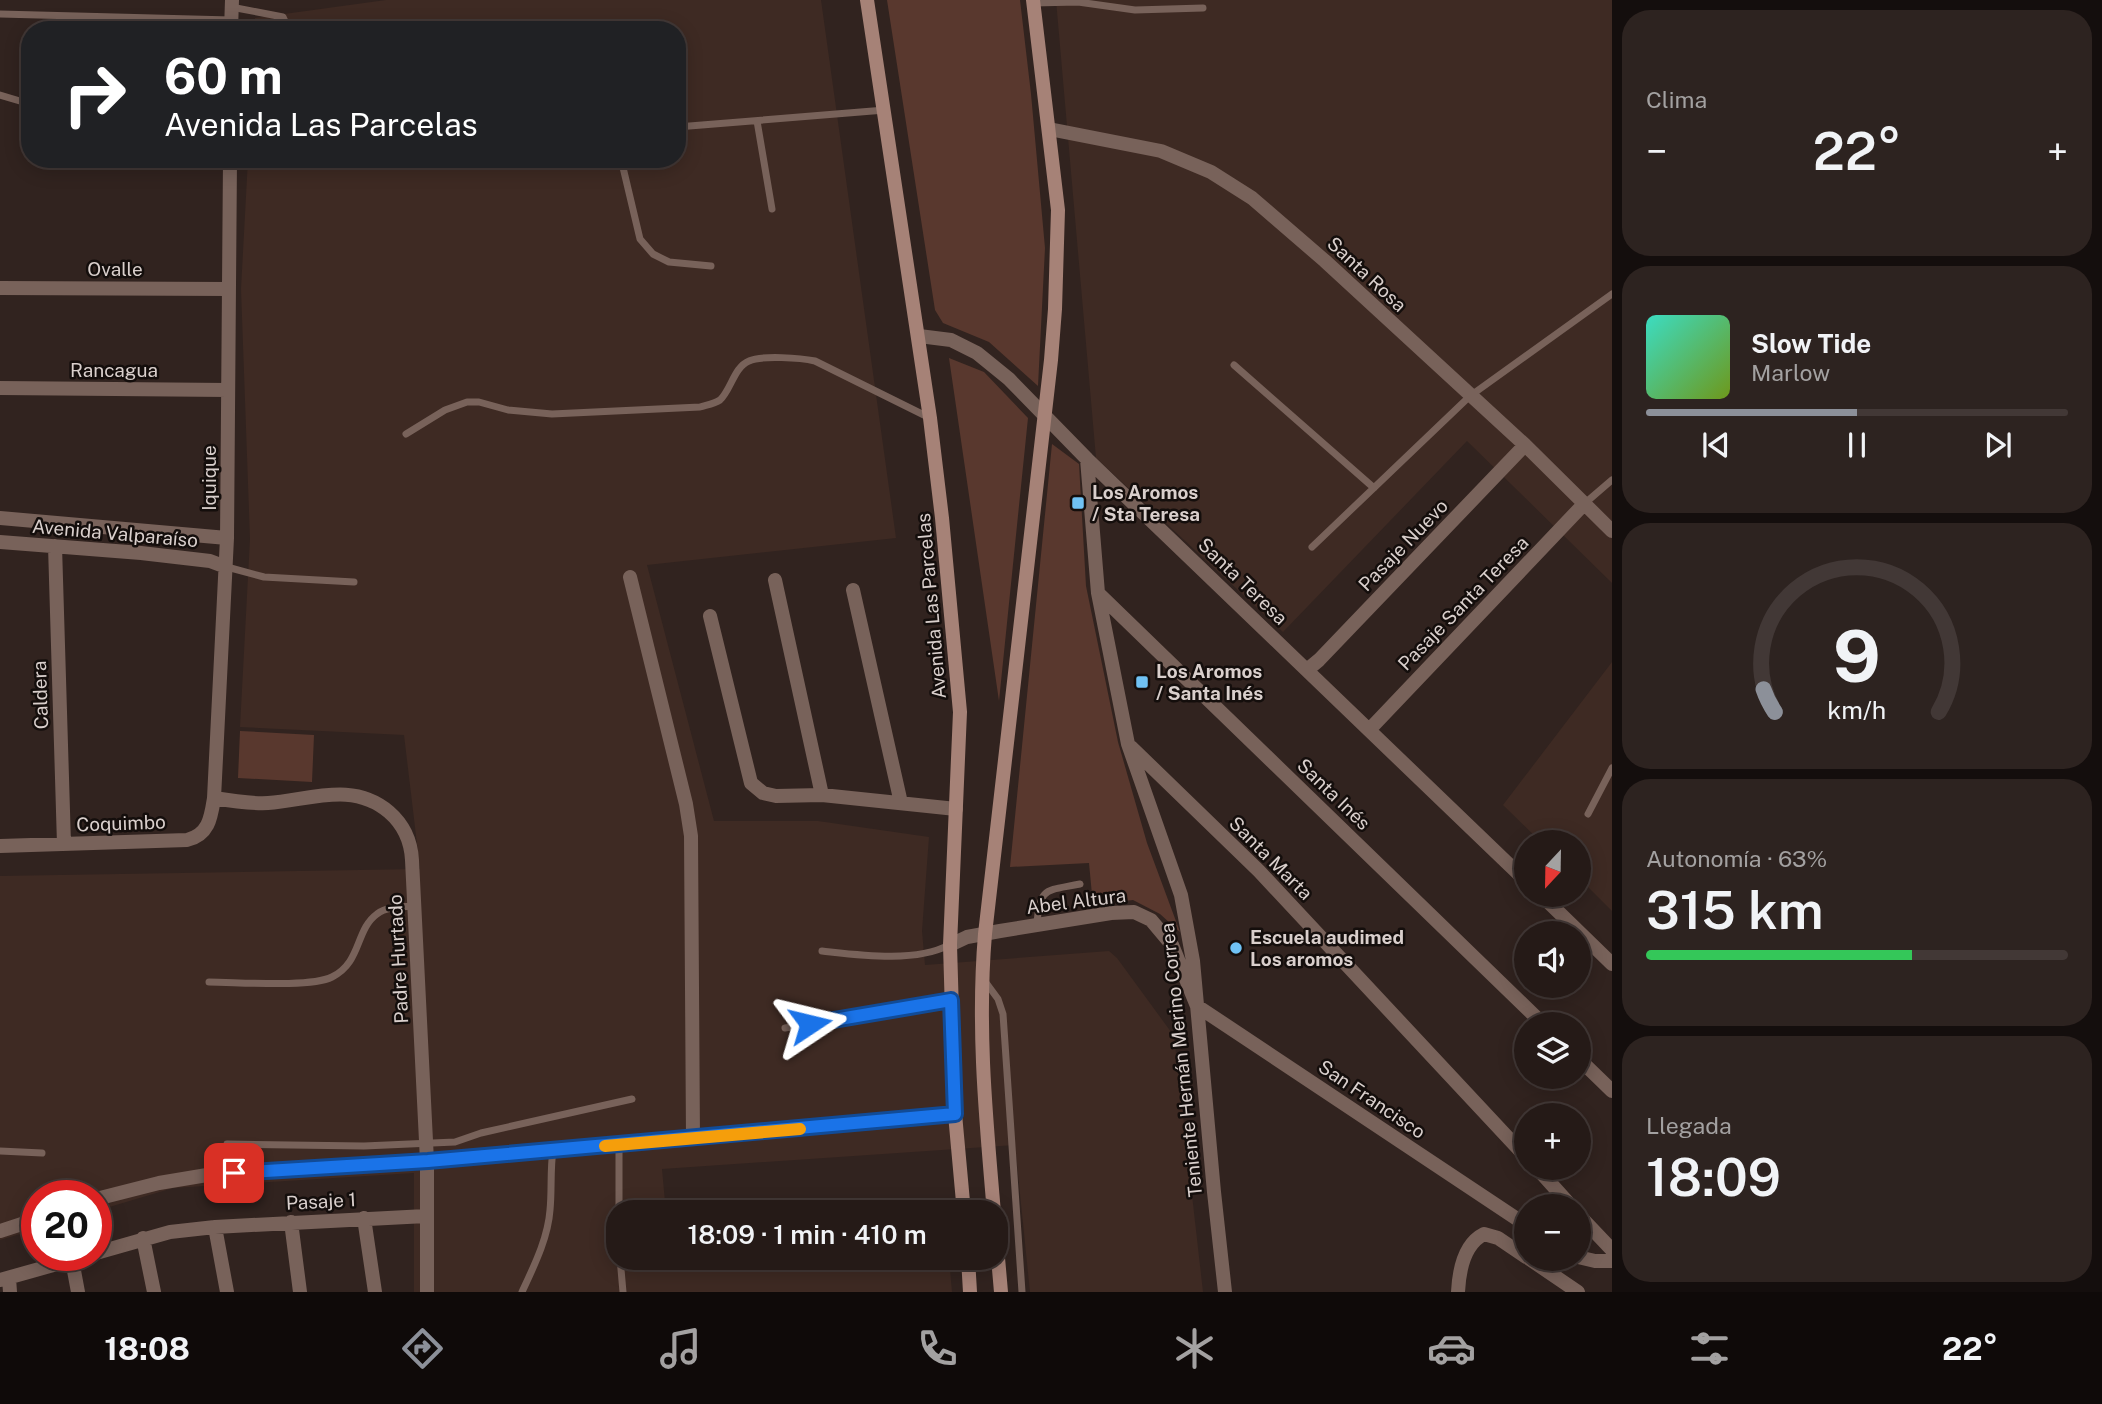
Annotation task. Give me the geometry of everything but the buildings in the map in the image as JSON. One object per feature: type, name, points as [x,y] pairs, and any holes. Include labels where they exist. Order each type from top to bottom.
[{"type":"street","name":"Avenida Las Parcelas","points":[[867,0],[930,418],[960,712],[950,945],[955,1114],[963,1200]]},
{"type":"street","points":[[993,1200],[981,1055],[982,977],[1055,309],[1058,210],[1033,1]]},
{"type":"street","name":"Santa Rosa","points":[[1049,129],[1161,151],[1211,172],[1252,198],[1325,261],[1525,445],[1612,531]]},
{"type":"street","name":"Iquique","points":[[214,797],[227,538],[230,168]]},
{"type":"street","name":"Ovalle","points":[[0,288],[229,289]]},
{"type":"street","name":"Santa Teresa","points":[[919,336],[951,340],[976,353],[1009,379],[1087,459],[1514,869]]},
{"type":"street","name":"Rancagua","points":[[0,388],[228,390]]},
{"type":"street","name":"Pasaje Nuevo","points":[[1307,670],[1525,445]]},
{"type":"street","name":"Teniente Hernán Merino Correa","points":[[1087,459],[1098,593],[1128,744],[1181,895],[1194,961],[1225,1292]]},
{"type":"street","name":"Pasaje Santa Teresa","points":[[1370,729],[1584,504]]},
{"type":"street","name":"Avenida Valparaíso","points":[[0,518],[227,538]]},
{"type":"street","name":"Avenida Valparaíso","points":[[0,542],[210,561],[226,567]]},
{"type":"street","name":"Caldera","points":[[55,545],[64,844]]},
{"type":"street","points":[[630,577],[686,804],[691,836],[693,1139]]},
{"type":"street","points":[[775,580],[822,795]]},
{"type":"street","points":[[853,590],[901,803]]},
{"type":"street","name":"Santa Inés","points":[[1098,593],[1531,1012]]},
{"type":"street","points":[[710,616],[751,783],[763,793],[776,796],[822,795],[956,809]]},
{"type":"street","name":"Santa Marta","points":[[1128,744],[1259,871],[1514,1144]]},
{"type":"street","name":"Padre Hurtado","points":[[214,797],[251,804],[346,794],[370,800],[395,817],[407,836],[412,853],[428,1161],[427,1292]]},
{"type":"street","name":"Coquimbo","points":[[0,846],[193,839],[207,828],[214,797]]},
{"type":"street","points":[[1553,907],[1612,964]]},
{"type":"street","name":"Abel Altura","points":[[950,945],[967,937],[1111,913],[1134,912],[1151,920],[1172,945],[1197,1006]]},
{"type":"street","name":"San Francisco","points":[[1197,1006],[1514,1216]]},
{"type":"street","points":[[1591,1071],[1612,1091]]},
{"type":"street","points":[[112,1195],[207,1175],[428,1161],[955,1114]]},
{"type":"street","points":[[1548,1180],[1560,1194]]},
{"type":"street","name":"Pasaje 1","points":[[112,1248],[170,1232],[215,1227],[426,1216]]},
{"type":"street","points":[[364,1218],[375,1292]]},
{"type":"street","points":[[291,1222],[300,1292]]},
{"type":"street","points":[[0,1231],[21,1224]]},
{"type":"street","points":[[215,1227],[227,1292]]},
{"type":"street","points":[[1591,1228],[1612,1250]]},
{"type":"street","points":[[1458,1292],[1459,1277],[1468,1252],[1477,1238],[1484,1234],[1498,1238],[1514,1249]]},
{"type":"street","points":[[143,1238],[154,1292]]},
{"type":"street","points":[[1591,1260],[1612,1261]]},
{"type":"street","points":[[969,1270],[970,1292]]},
{"type":"street","points":[[999,1270],[1001,1292]]},
{"type":"street","points":[[6,1283],[40,1271]]},
{"type":"street","points":[[74,1271],[78,1292]]},
{"type":"street","points":[[1546,1271],[1578,1292]]},
{"type":"lane","points":[[1033,1],[1078,2],[1135,10],[1203,8]]},
{"type":"lane","points":[[0,14],[231,14],[284,17],[286,21]]},
{"type":"lane","points":[[0,95],[21,101]]},
{"type":"lane","points":[[686,126],[885,110]]},
{"type":"lane","points":[[757,121],[772,209]]},
{"type":"lane","points":[[623,168],[639,240],[653,254],[669,262],[711,266]]},
{"type":"lane","points":[[1312,547],[1471,396],[1612,294]]},
{"type":"lane","points":[[406,434],[445,410],[467,402],[479,402],[508,410],[552,414],[699,407],[717,402],[749,361],[794,357],[815,361],[930,418]]},
{"type":"lane","points":[[1234,365],[1374,488]]},
{"type":"lane","points":[[1584,504],[1612,480]]},
{"type":"lane","points":[[226,567],[264,577],[355,582]]},
{"type":"lane","points":[[1588,814],[1612,768]]},
{"type":"lane","points":[[1037,925],[1040,898],[1046,891],[1080,884]]},
{"type":"lane","points":[[209,982],[317,983],[346,969],[356,953],[366,927],[376,914],[386,909],[415,906]]},
{"type":"lane","points":[[822,951],[883,957],[936,951],[950,945]]},
{"type":"lane","points":[[982,977],[998,999],[1003,1014],[1022,1292]]},
{"type":"lane","points":[[785,1028],[951,1000]]},
{"type":"lane","points":[[227,1144],[426,1145],[455,1142],[481,1133],[632,1100]]},
{"type":"lane","points":[[619,1145],[620,1200]]},
{"type":"lane","points":[[522,1292],[545,1234],[550,1210],[553,1150]]},
{"type":"lane","points":[[0,1151],[42,1153]]},
{"type":"lane","points":[[621,1270],[623,1292]]},
{"type":"shaded area","points":[[386,0],[821,0],[896,538],[647,565],[714,821],[818,821],[929,837],[922,931],[925,965],[1109,951],[1117,958],[1174,1036],[1203,1292],[1030,1292],[1015,1145],[662,1169],[665,1200],[606,1200],[606,1270],[950,1270],[952,1292],[414,1292],[414,1173],[173,1188],[112,1206],[112,1180],[21,1180],[21,1234],[0,1240],[0,876],[420,869],[404,735],[240,727],[250,539],[241,289],[248,168],[686,168],[686,21],[255,21],[255,18]]},
{"type":"shaded area","points":[[887,0],[1020,0],[1045,248],[1038,386],[989,342],[943,323],[935,310]]},
{"type":"shaded area","points":[[1056,0],[1612,0],[1612,583],[1467,441],[1283,632],[1096,458]]},
{"type":"shaded area","points":[[949,358],[984,372],[1028,418],[999,701]]},
{"type":"shaded area","points":[[1052,444],[1079,464],[1086,586],[1118,742],[1147,843],[1180,932],[1160,914],[1133,900],[1093,905],[1089,863],[1010,867]]},
{"type":"shaded area","points":[[1612,662],[1612,911],[1591,890],[1591,830],[1529,830],[1503,805]]},
{"type":"shaded area","points":[[240,731],[314,735],[312,782],[238,778]]},
{"type":"slow traffic","points":[[605,1146],[800,1129]]},
{"type":"place","name":"Los Aromos / Sta Teresa","points":[[1078,503]]},
{"type":"place","name":"Los Aromos / Santa Inés","points":[[1142,682]]},
{"type":"place","name":"Escuela audimed Los aromos","points":[[1236,948]]},
{"type":"route","points":[[234,1173],[428,1161],[955,1114],[951,1000],[810,1024]]}]
